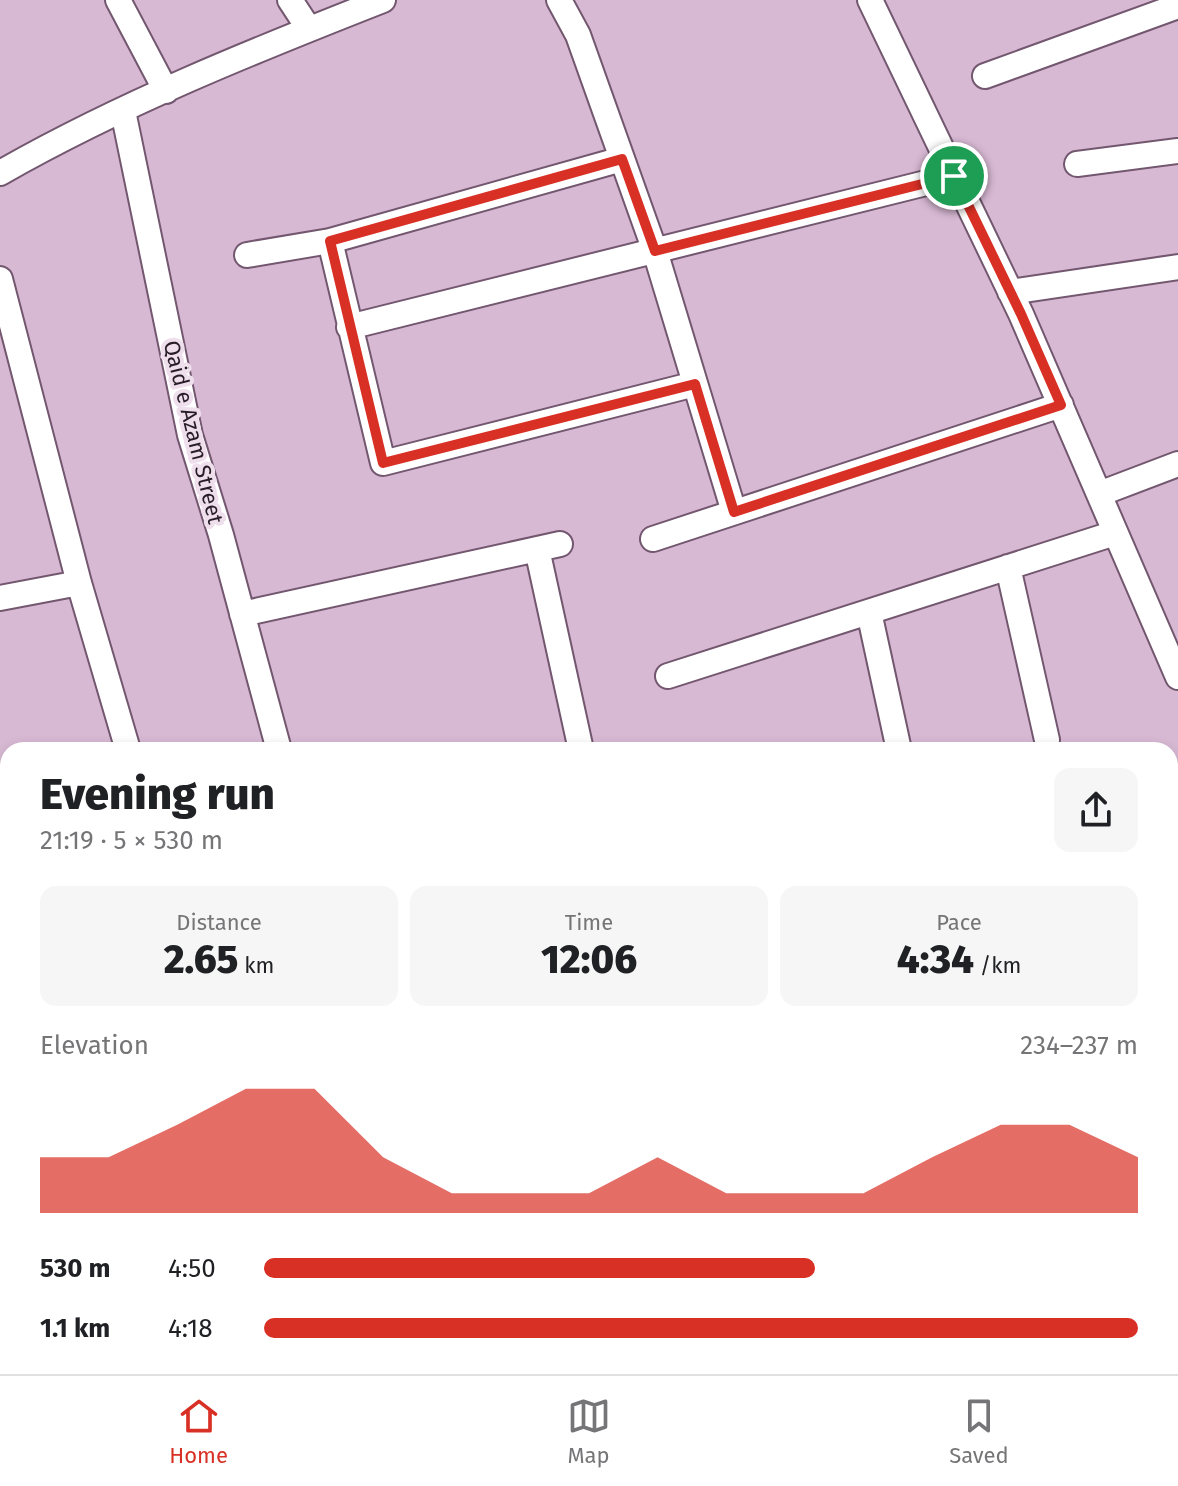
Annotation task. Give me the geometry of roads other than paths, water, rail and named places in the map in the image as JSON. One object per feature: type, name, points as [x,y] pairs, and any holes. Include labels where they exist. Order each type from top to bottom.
[{"type":"street","points":[[118,0],[166,91]]},
{"type":"street","points":[[290,0],[309,29]]},
{"type":"street","points":[[0,173],[63,137],[309,29],[383,0]]},
{"type":"street","points":[[559,0],[578,35],[655,251],[734,512]]},
{"type":"street","points":[[879,3],[954,176],[1061,405],[1178,677]]},
{"type":"street","points":[[985,76],[1178,6]]},
{"type":"street","name":"Qaid e Azam Street","points":[[123,111],[190,435],[277,742]]},
{"type":"street","points":[[1077,164],[1178,151]]},
{"type":"street","points":[[247,255],[330,241],[622,159]]},
{"type":"street","points":[[349,327],[954,176]]},
{"type":"street","points":[[330,241],[383,463],[695,384]]},
{"type":"street","points":[[1010,292],[1178,267]]},
{"type":"street","points":[[0,279],[79,583],[126,742]]},
{"type":"street","points":[[653,539],[1061,405]]},
{"type":"street","points":[[1099,494],[1178,464]]},
{"type":"street","points":[[668,676],[1115,533]]},
{"type":"street","points":[[242,614],[548,546],[580,742]]},
{"type":"street","points":[[1008,567],[1047,740]]},
{"type":"street","points":[[0,598],[79,583]]},
{"type":"street","points":[[869,612],[897,742]]}]
